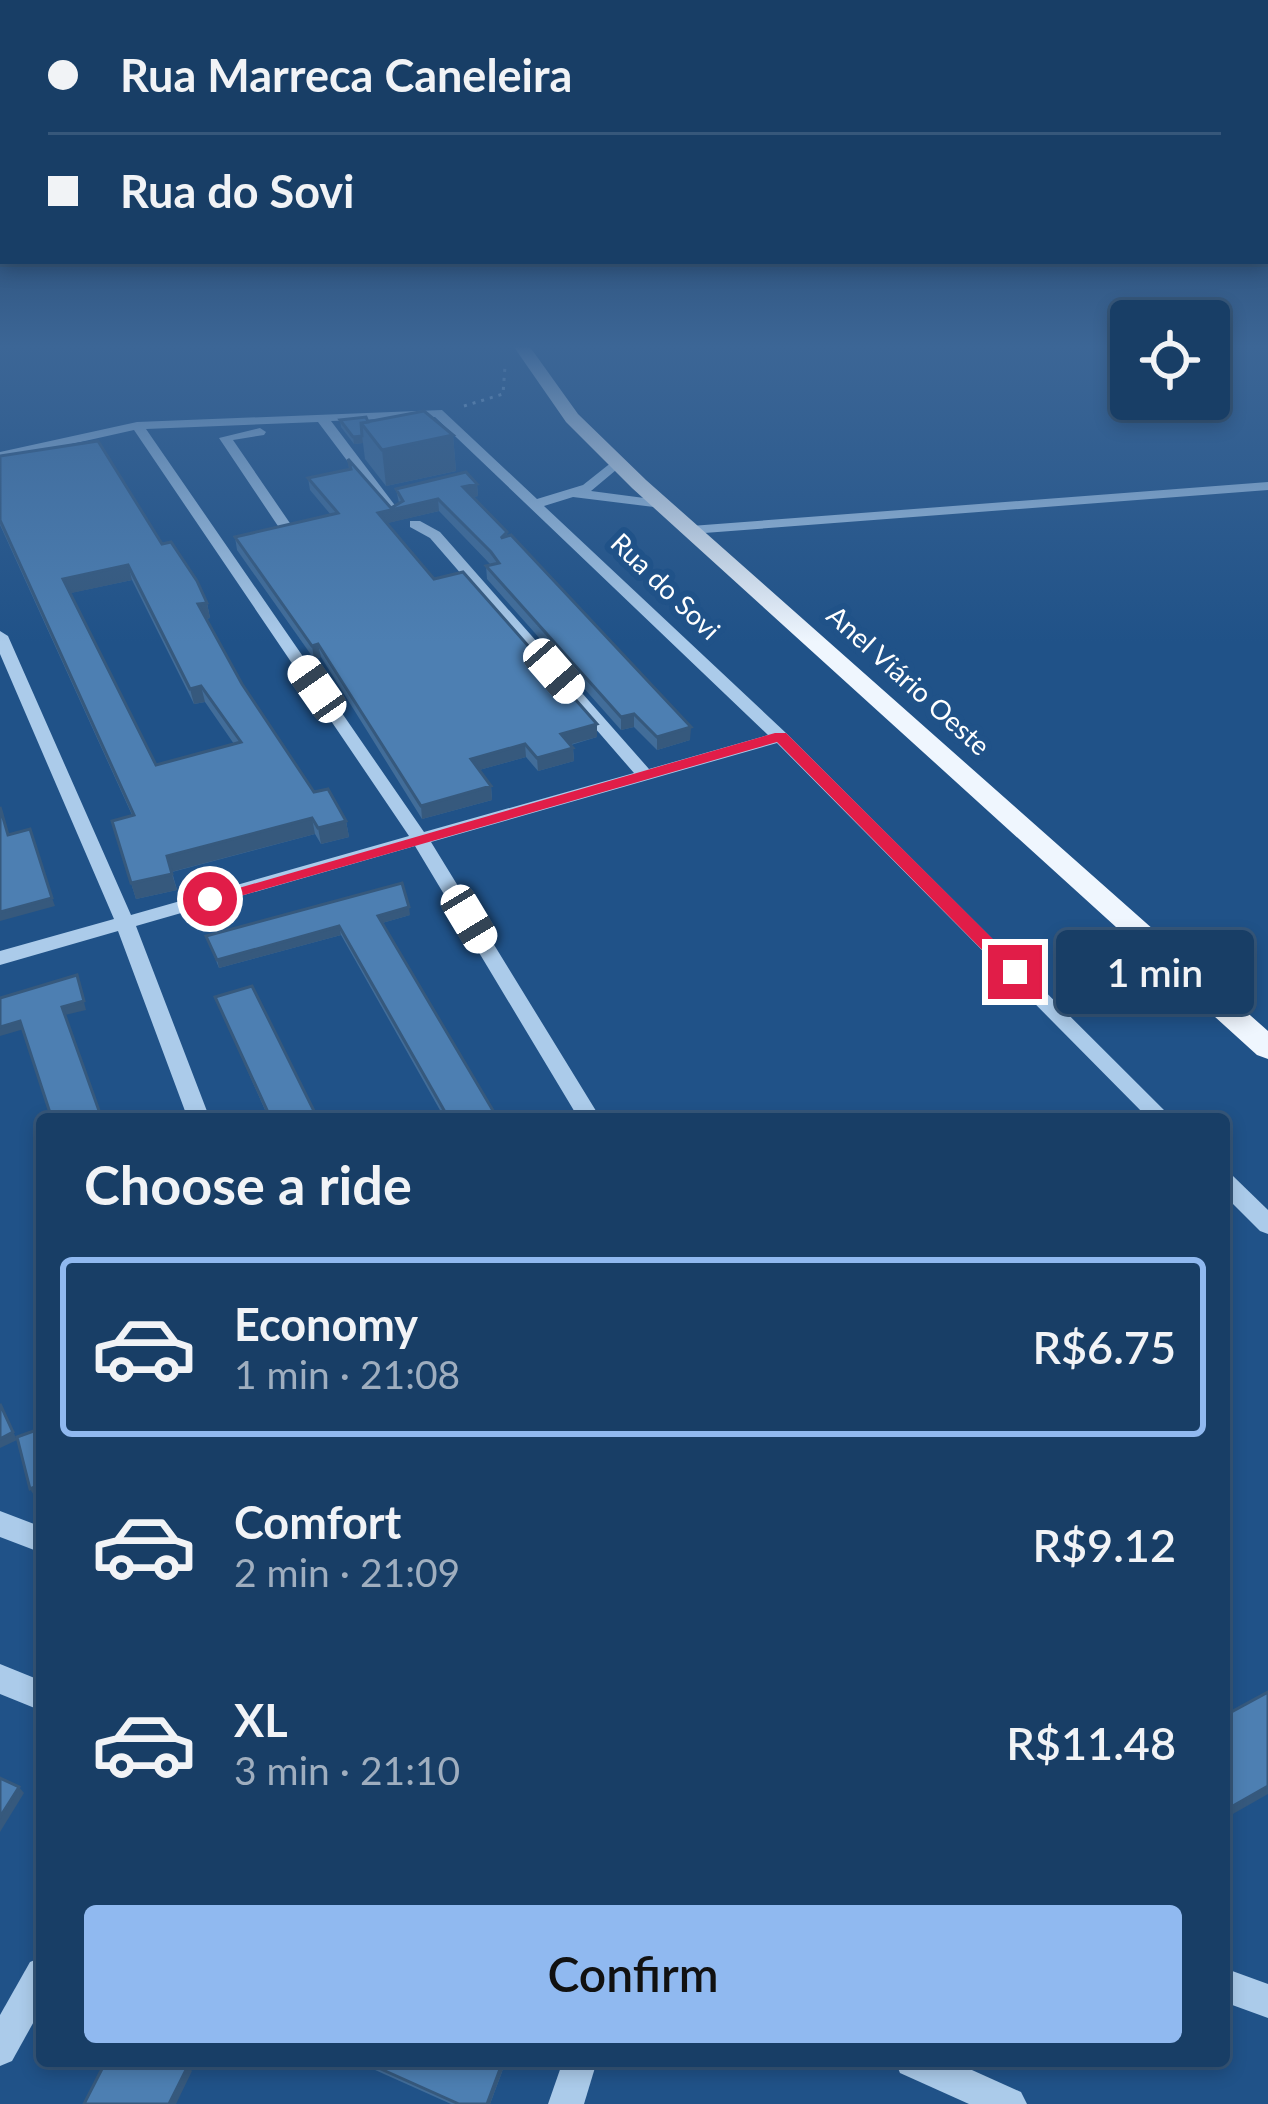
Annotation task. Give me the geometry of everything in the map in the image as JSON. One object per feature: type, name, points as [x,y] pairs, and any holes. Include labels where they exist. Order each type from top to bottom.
[{"type":"main road","name":"Anel Viário Oeste","points":[[600,445],[1268,1048]]},
{"type":"street","points":[[0,456],[49,445]]},
{"type":"street","points":[[150,445],[420,839],[586,1113]]},
{"type":"street","points":[[230,445],[290,532]]},
{"type":"street","points":[[341,445],[393,512]]},
{"type":"street","name":"Rua do Sovi","points":[[473,445],[780,736],[1156,1113]]},
{"type":"street","points":[[348,454],[366,450]]},
{"type":"street","points":[[577,494],[617,462]]},
{"type":"street","points":[[692,530],[1268,486]]},
{"type":"street","points":[[381,496],[400,492]]},
{"type":"street","points":[[536,504],[577,494],[662,504]]},
{"type":"street","points":[[415,524],[435,535],[644,774]]},
{"type":"street","points":[[0,636],[125,923],[197,1113]]},
{"type":"street","points":[[0,958],[780,736]]},
{"type":"street","points":[[1230,1187],[1268,1225]]},
{"type":"street","points":[[0,1523],[36,1538]]},
{"type":"street","points":[[0,1679],[36,1694]]},
{"type":"street","points":[[0,2049],[36,1985]]},
{"type":"street","points":[[1230,1987],[1268,2002]]},
{"type":"street","points":[[566,2104],[578,2067]]},
{"type":"street","points":[[926,2067],[1009,2104]]},
{"type":"building","points":[[101,445],[162,544],[171,542],[197,581],[207,603],[198,604],[242,684],[314,792],[328,789],[346,821],[318,828],[312,818],[167,856],[172,874],[131,883],[112,821],[134,815],[0,520],[0,456]],"holes":[[[128,565],[190,689],[201,686],[241,742],[156,765],[63,579]]]},
{"type":"building","points":[[348,459],[391,508],[403,501],[396,489],[466,472],[477,484],[463,487],[507,532],[501,538],[511,535],[691,727],[657,737],[634,714],[621,717],[486,566],[499,563],[491,552],[438,499],[378,513],[434,579],[463,572],[597,724],[561,734],[573,748],[537,758],[525,744],[471,759],[491,786],[421,806],[318,644],[312,646],[235,537],[338,513],[308,478],[351,469]]},
{"type":"building","points":[[0,807],[8,835],[30,829],[52,898],[0,912]]},
{"type":"building","points":[[402,883],[409,907],[378,916],[494,1113],[446,1113],[339,926],[217,960],[206,936]]},
{"type":"building","points":[[77,975],[84,1001],[62,1007],[100,1113],[50,1113],[20,1021],[0,1027],[0,998]]},
{"type":"building","points":[[252,986],[315,1113],[268,1113],[215,997]]},
{"type":"building","points":[[0,1404],[13,1432],[0,1439]]},
{"type":"building","points":[[36,1430],[36,1486],[30,1489],[17,1437]]},
{"type":"building","points":[[1268,1692],[1268,1786],[1230,1808],[1230,1713]]},
{"type":"building","points":[[0,1778],[19,1787],[0,1817]]},
{"type":"building","points":[[103,2067],[188,2067],[169,2104],[84,2104]]},
{"type":"building","points":[[376,2067],[501,2067],[487,2104],[459,2104]]},
{"type":"route","points":[[210,899],[780,736],[1015,972]]}]
